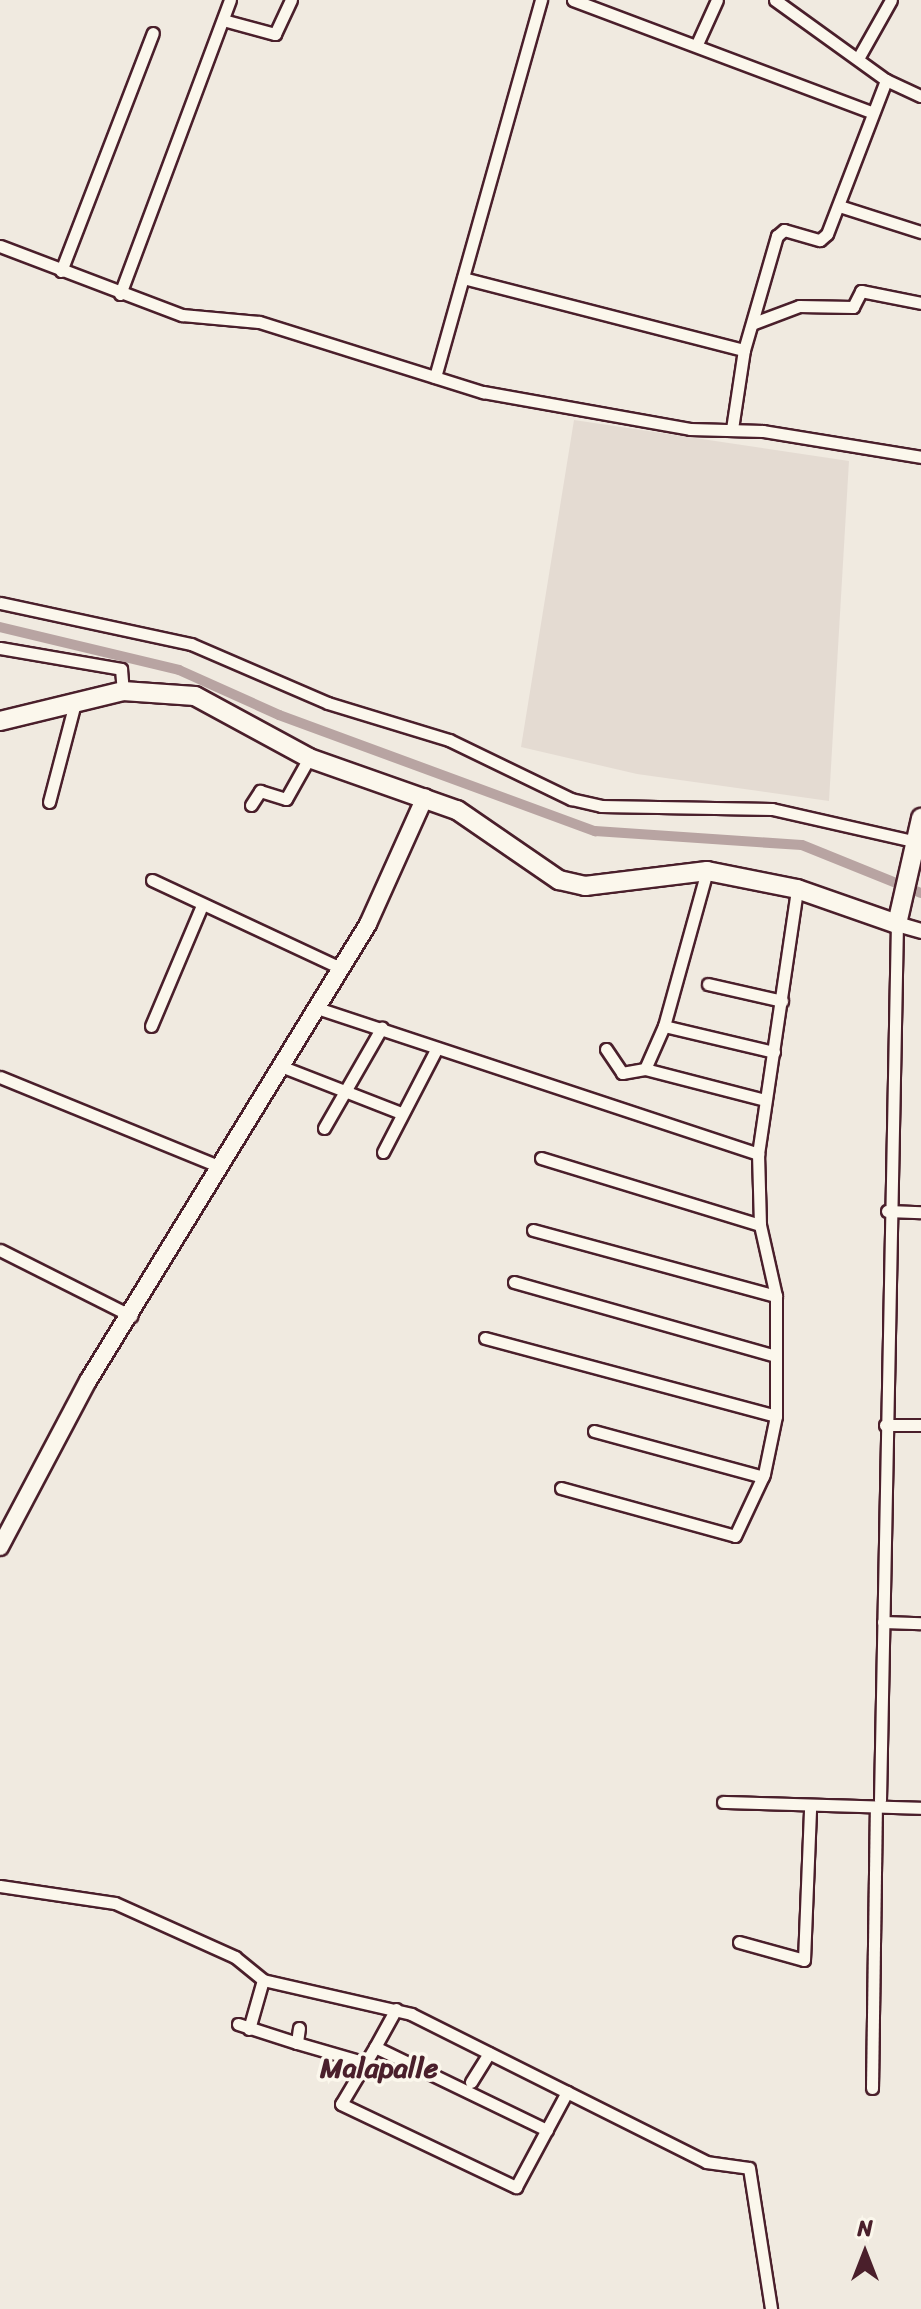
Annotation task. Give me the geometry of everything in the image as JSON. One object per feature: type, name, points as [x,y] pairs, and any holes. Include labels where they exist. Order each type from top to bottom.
[{"type":"main road","points":[[2,725],[123,691],[195,696],[309,758],[457,810],[559,880],[585,886],[707,871],[797,889],[900,917],[921,818]]},
{"type":"main road","points":[[0,1547],[218,1166],[283,1067],[386,891],[425,797]]},
{"type":"street","points":[[120,294],[230,0]]},
{"type":"street","points":[[223,20],[275,34],[291,0]]},
{"type":"street","points":[[435,377],[541,0]]},
{"type":"street","points":[[573,0],[697,44],[871,112]]},
{"type":"street","points":[[697,44],[717,0]]},
{"type":"street","points":[[775,0],[860,55],[886,80],[921,96]]},
{"type":"street","points":[[860,55],[891,0]]},
{"type":"street","points":[[61,271],[153,33]]},
{"type":"street","points":[[732,429],[744,350],[778,233],[823,238],[839,206],[871,112],[886,80]]},
{"type":"street","points":[[839,206],[921,232]]},
{"type":"street","points":[[0,246],[182,315],[259,322],[435,377],[610,416],[732,429],[921,457]]},
{"type":"street","points":[[463,278],[744,350]]},
{"type":"street","points":[[754,323],[799,306],[853,307],[861,291],[921,303]]},
{"type":"street","points":[[0,603],[191,644],[353,712],[449,740],[571,799],[601,806],[772,809],[917,842]]},
{"type":"street","points":[[0,648],[121,669],[123,691]]},
{"type":"street","points":[[49,802],[75,703]]},
{"type":"street","points":[[251,805],[260,791],[286,799],[309,758]]},
{"type":"street","points":[[645,1069],[664,1026],[707,871]]},
{"type":"street","points":[[152,880],[341,968]]},
{"type":"street","points":[[561,1488],[735,1536],[763,1477],[776,1416],[776,1296],[760,1225],[758,1154],[797,889]]},
{"type":"street","points":[[151,1026],[202,905]]},
{"type":"street","points":[[900,917],[921,931]]},
{"type":"street","points":[[872,2088],[883,1622],[887,1211],[900,917]]},
{"type":"street","points":[[708,984],[782,1001]]},
{"type":"street","points":[[317,1008],[758,1154]]},
{"type":"street","points":[[664,1026],[774,1052]]},
{"type":"street","points":[[324,1128],[382,1027]]},
{"type":"street","points":[[383,1152],[437,1048]]},
{"type":"street","points":[[606,1049],[622,1073],[645,1069],[765,1100]]},
{"type":"street","points":[[283,1067],[401,1113]]},
{"type":"street","points":[[0,1077],[218,1166]]},
{"type":"street","points":[[541,1158],[760,1225]]},
{"type":"street","points":[[887,1211],[921,1212]]},
{"type":"street","points":[[533,1230],[776,1296]]},
{"type":"street","points":[[0,1250],[131,1316]]},
{"type":"street","points":[[514,1282],[776,1356]]},
{"type":"street","points":[[485,1338],[776,1416]]},
{"type":"street","points":[[885,1425],[921,1425]]},
{"type":"street","points":[[594,1431],[763,1477]]},
{"type":"street","points":[[883,1622],[921,1623]]},
{"type":"street","points":[[723,1802],[810,1809],[878,1805],[921,1808]]},
{"type":"street","points":[[739,1942],[804,1960],[810,1809]]},
{"type":"street","points":[[0,1886],[115,1903],[235,1957],[263,1980],[396,2009],[706,2162],[753,2172],[771,2309]]},
{"type":"street","points":[[263,1980],[243,2027],[366,2063]]},
{"type":"street","points":[[396,2009],[341,2104],[516,2187],[567,2092]]},
{"type":"street","points":[[297,2043],[299,2028]]},
{"type":"street","points":[[375,2047],[547,2130]]},
{"type":"street","points":[[471,2082],[489,2053]]},
{"type":"shaded area","points":[[574,420],[849,461],[829,801],[637,774],[521,747]]},
{"type":"waterway","points":[[0,627],[179,670],[279,715],[595,831],[802,845],[921,893]]},
{"type":"district","name":"Malapalle","points":[[379,2068]]}]
